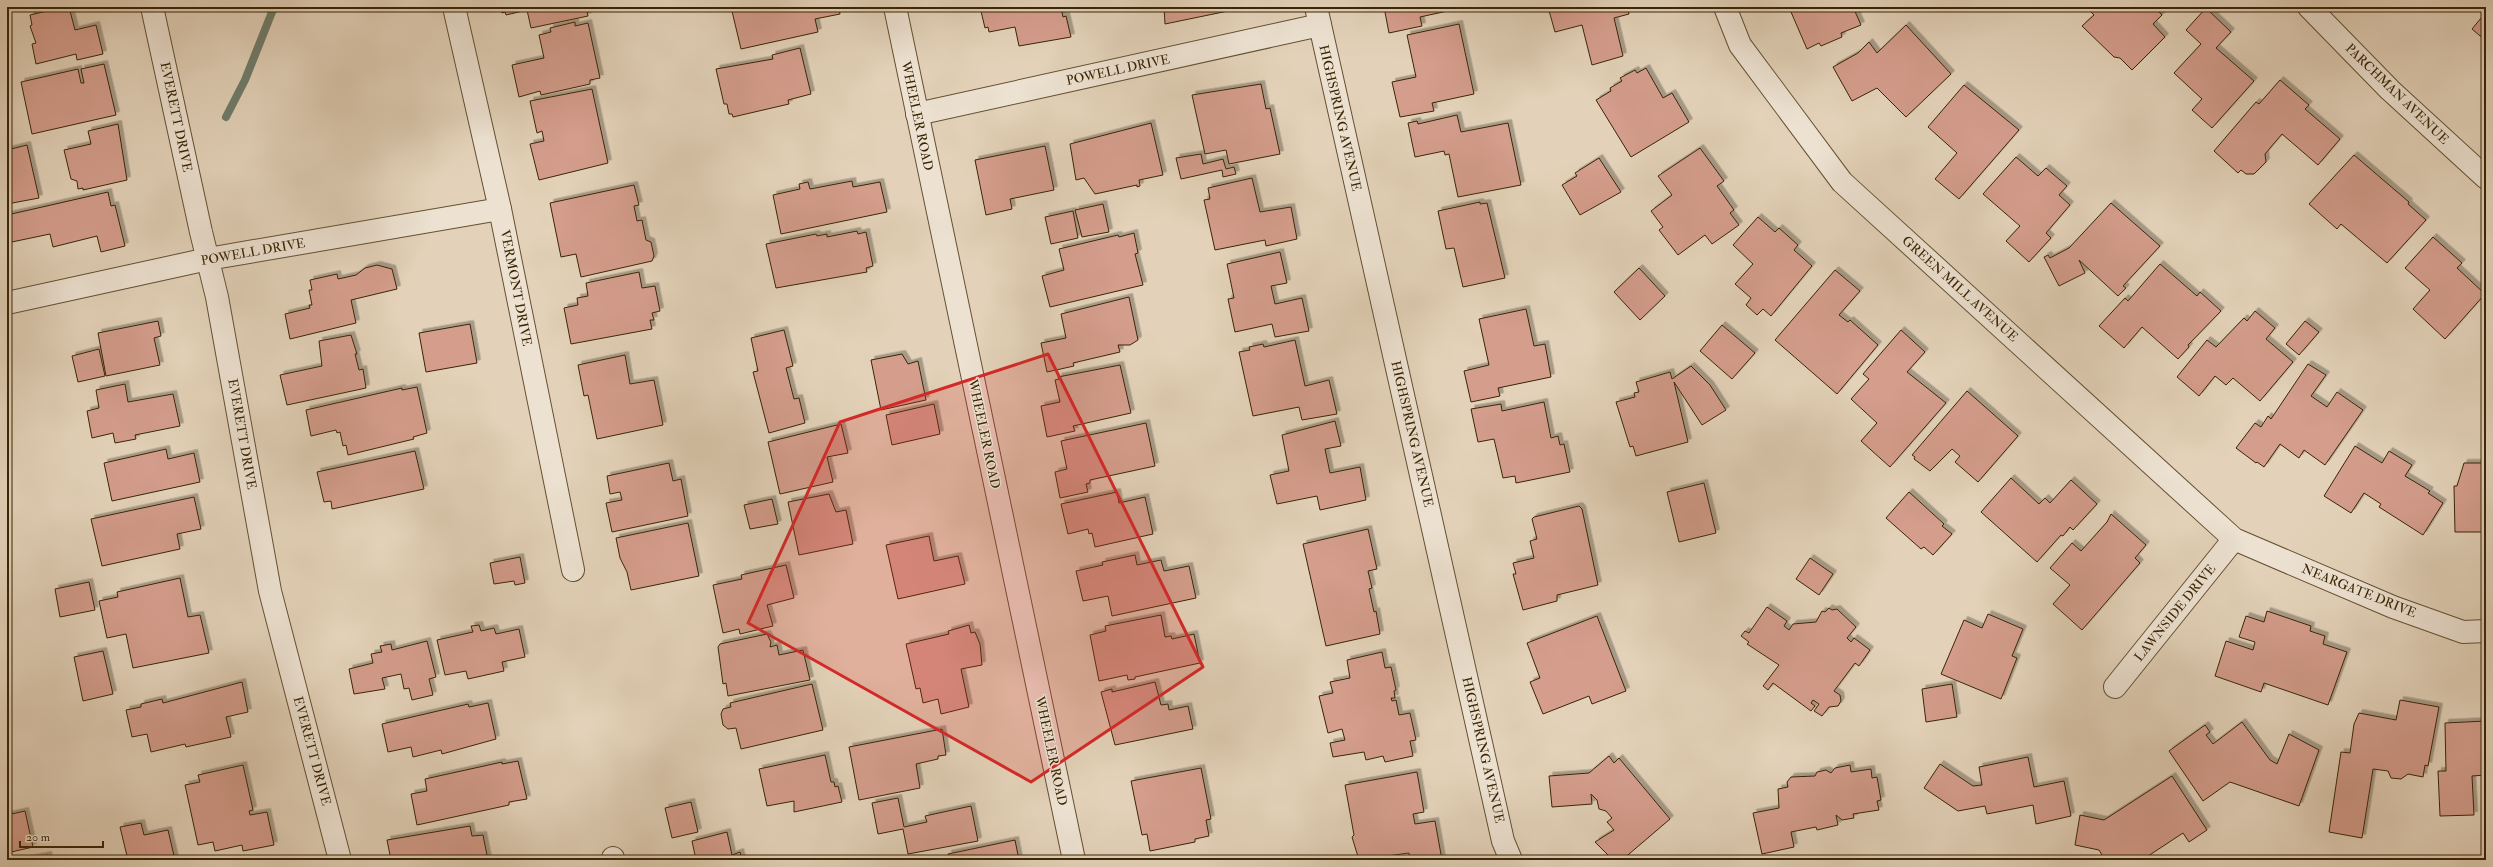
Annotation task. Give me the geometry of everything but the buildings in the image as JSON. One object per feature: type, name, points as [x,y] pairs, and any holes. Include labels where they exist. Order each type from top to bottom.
[{"type":"street","name":"EVERETT DRIVE","points":[[152,7],[217,297],[270,591],[340,860]]},
{"type":"street","name":"VERMONT DRIVE","points":[[454,7],[500,209],[573,570]]},
{"type":"street","name":"WHEELER ROAD","points":[[895,7],[1074,860]]},
{"type":"street","name":"GREEN MILL AVENUE","points":[[1725,7],[1740,45],[1842,182],[2234,539]]},
{"type":"street","name":"PARCHMAN AVENUE","points":[[2309,7],[2390,90],[2486,178]]},
{"type":"street","name":"POWELL DRIVE","points":[[917,114],[1318,16]]},
{"type":"street","name":"HIGHSPRING AVENUE","points":[[1318,16],[1502,833],[1511,860]]},
{"type":"street","name":"POWELL DRIVE","points":[[7,303],[208,259],[500,209]]},
{"type":"street","name":"NEARGATE DRIVE","points":[[2234,539],[2393,607],[2463,632],[2486,631]]},
{"type":"street","name":"LAWNSIDE DRIVE","points":[[2114,687],[2234,539]]},
{"type":"highlighted area","points":[[1048,354],[1203,667],[1031,782],[748,623],[840,422]]},
{"type":"waterway","points":[[226,117],[245,80],[274,7]]}]
